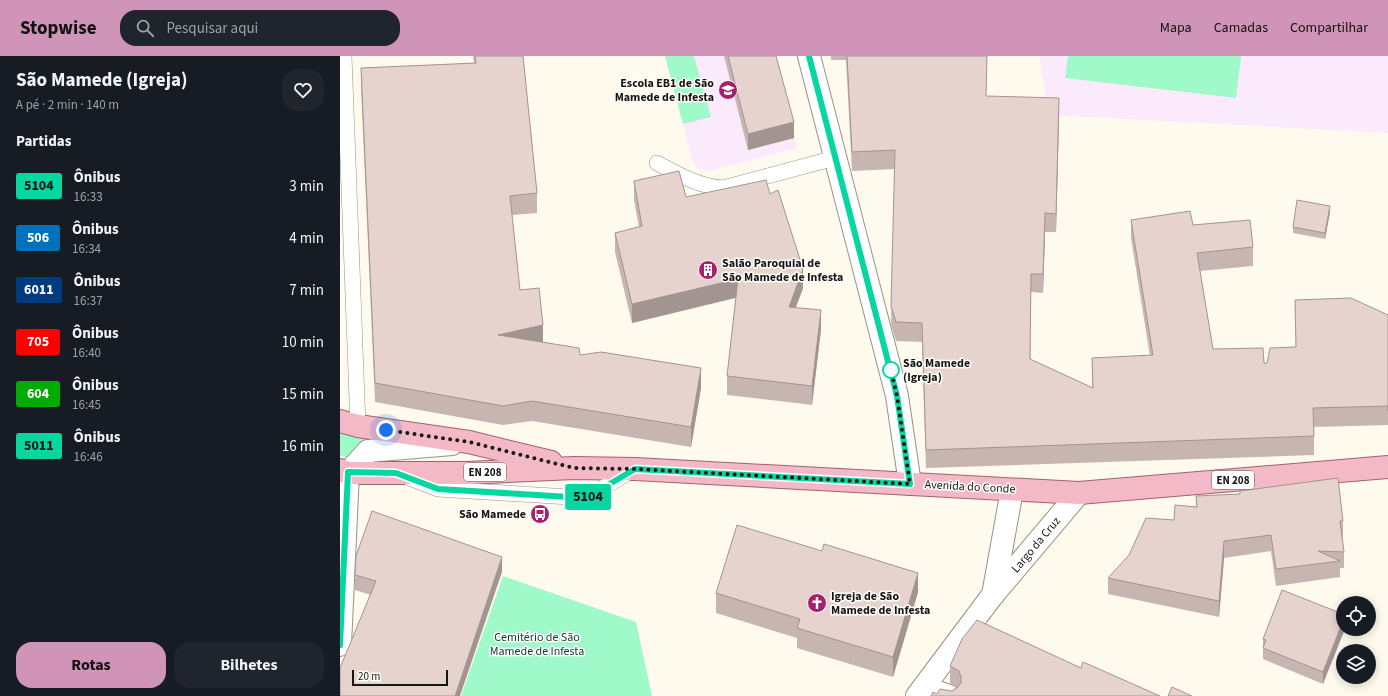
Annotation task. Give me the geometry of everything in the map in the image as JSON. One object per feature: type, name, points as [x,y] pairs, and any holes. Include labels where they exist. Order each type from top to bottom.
[{"type":"main road","name":"Avenida do Conde","points":[[349,423],[469,442],[574,468]]},
{"type":"main road","name":"EN 208","points":[[1079,493],[1388,467]]},
{"type":"main road","name":"Avenida do Conde","points":[[344,471],[466,473],[574,468],[635,469],[1079,493]]},
{"type":"street","points":[[809,56],[897,396],[910,484]]},
{"type":"street","name":"Avenida do Conde","points":[[344,471],[368,451],[469,442]]},
{"type":"street","points":[[340,645],[344,471]]},
{"type":"street","name":"Largo da Cruz","points":[[992,596],[1012,490]]},
{"type":"street","name":"Largo da Cruz","points":[[921,691],[992,596],[1079,493]]},
{"type":"street","points":[[921,691],[949,696]]},
{"type":"lane","points":[[344,56],[349,423]]},
{"type":"lane","points":[[657,163],[691,181],[706,186],[723,188],[835,158]]},
{"type":"lane","points":[[396,473],[438,489],[586,498],[635,469]]},
{"type":"shaded area","name":"Escola EB1 de São Mamede de Infesta","points":[[665,56],[772,56],[797,148],[709,171],[700,170],[693,162]]},
{"type":"shaded area","points":[[1039,56],[1388,56],[1388,133],[1049,115]]},
{"type":"green space","points":[[665,56],[694,56],[711,117],[683,124]]},
{"type":"green space","points":[[1068,56],[1241,56],[1236,98],[1065,78]]},
{"type":"green space","points":[[340,432],[375,442],[347,457],[340,456]]},
{"type":"green space","name":"Cemitério de São Mamede de Infesta","points":[[503,576],[636,622],[652,696],[461,696]]},
{"type":"building","points":[[475,56],[523,56],[537,193],[510,196],[520,290],[539,288],[543,325],[498,335],[579,348],[580,355],[601,352],[701,368],[691,427],[532,401],[503,406],[375,383],[361,68],[476,63]]},
{"type":"building","points":[[728,56],[776,56],[794,122],[748,134]]},
{"type":"building","points":[[847,56],[987,56],[986,96],[1059,98],[1056,214],[1045,213],[1043,274],[1031,274],[1030,359],[1093,388],[1092,358],[1153,355],[1131,220],[1190,211],[1193,225],[1250,220],[1253,247],[1197,253],[1213,349],[1263,348],[1264,363],[1267,363],[1270,348],[1296,347],[1295,300],[1351,298],[1388,315],[1388,406],[1313,408],[1314,436],[926,450],[922,323],[896,322],[891,306],[895,150],[852,152]]},
{"type":"building","points":[[679,171],[686,197],[766,180],[770,194],[778,190],[803,269],[789,307],[821,310],[812,386],[727,376],[738,279],[632,304],[615,233],[642,226],[634,181]]},
{"type":"building","points":[[1297,200],[1330,206],[1325,233],[1293,227]]},
{"type":"building","points":[[1338,478],[1343,521],[1340,521],[1344,552],[1318,551],[1340,561],[1276,569],[1271,535],[1224,541],[1219,601],[1108,578],[1129,555],[1146,518],[1174,520],[1175,505],[1197,507],[1196,496],[1240,494],[1240,491]]},
{"type":"building","points":[[372,511],[502,557],[455,696],[340,696],[340,668],[376,581],[355,575],[356,556]]},
{"type":"building","name":"Igreja de São Mamede de Infesta","points":[[737,525],[822,551],[824,544],[918,573],[893,657],[797,628],[800,619],[716,593]]},
{"type":"building","points":[[1282,590],[1336,611],[1337,636],[1323,672],[1263,648],[1266,640],[1263,639]]},
{"type":"building","points":[[977,620],[1081,668],[1083,662],[1160,696],[931,696],[933,692],[937,694],[940,689],[952,691],[961,683],[959,671],[950,666],[962,639]]},
{"type":"building","points":[[1172,687],[1192,696],[1168,696]]},
{"type":"bus line","name":"5104","points":[[340,645],[348,472],[396,473],[438,489],[541,497],[586,498],[635,469],[910,484],[897,396],[809,56]]},
{"type":"place","name":"Escola EB1 de São Mamede de Infesta","points":[[728,90]]},
{"type":"place","name":"Salão Paroquial de São Mamede de Infesta","points":[[708,270]]},
{"type":"place","name":"São Mamede (Igreja)","points":[[891,370]]},
{"type":"place","name":"São Mamede","points":[[540,514]]},
{"type":"place","name":"Igreja de São Mamede de Infesta","points":[[817,603]]},
{"type":"route","points":[[386,430],[469,442],[574,468],[635,469],[910,484],[897,396],[890,366],[891,370]]}]
